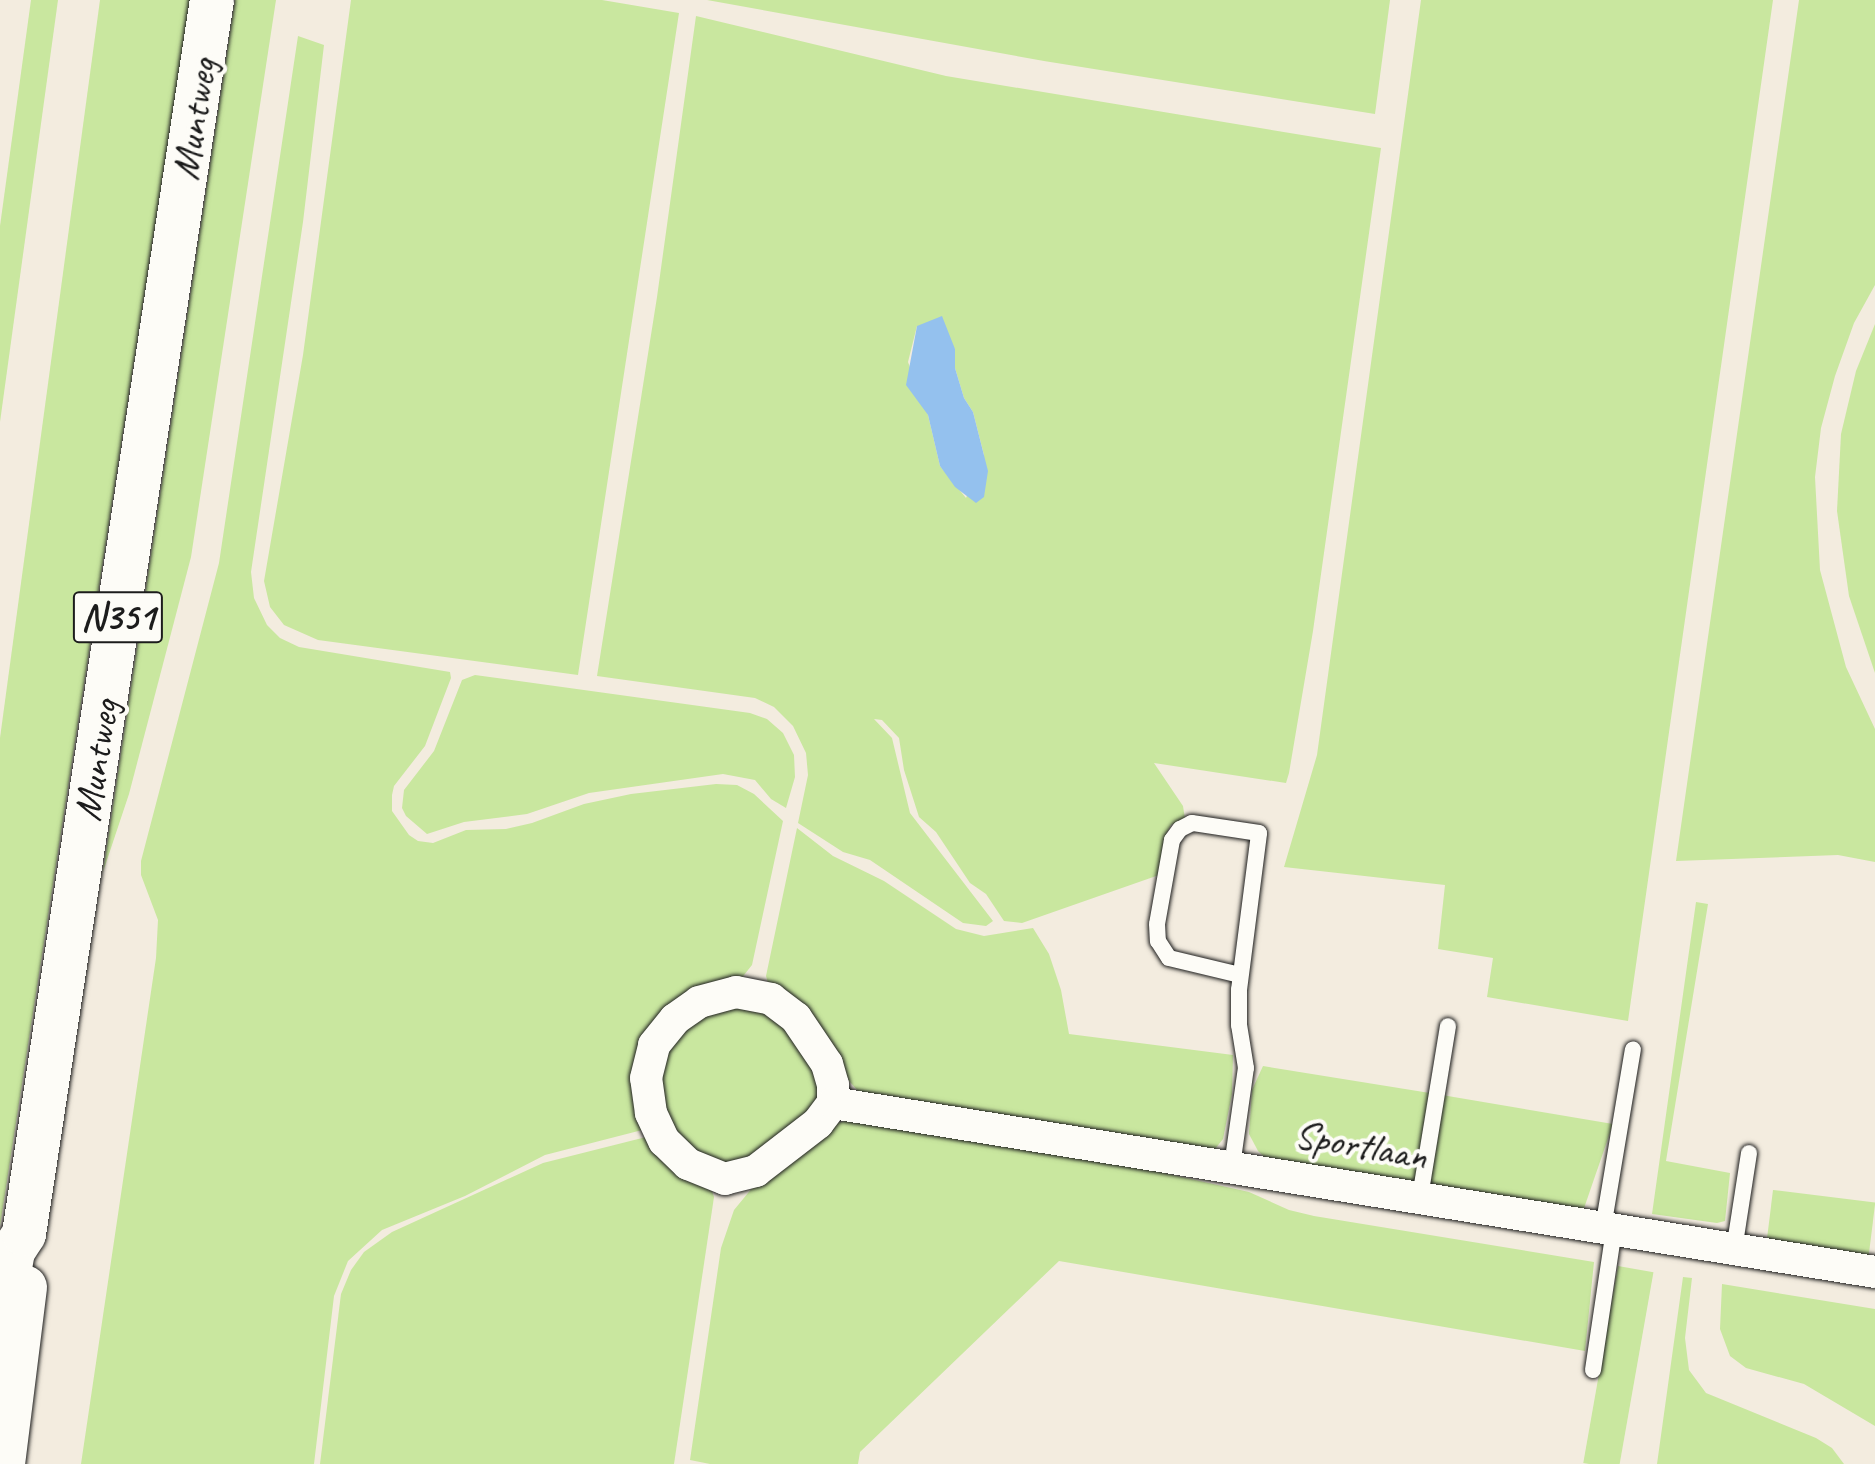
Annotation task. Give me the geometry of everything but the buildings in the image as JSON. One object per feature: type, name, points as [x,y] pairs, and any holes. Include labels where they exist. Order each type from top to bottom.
[{"type":"main road","name":"Muntweg","points":[[0,1322],[13,1251],[24,1234],[212,0]]},
{"type":"main road","name":"Muntweg","points":[[3,1464],[30,1251],[24,1234]]},
{"type":"street","points":[[752,993],[771,999],[806,1029],[827,1064],[833,1085],[833,1103],[818,1123],[756,1171],[742,1177],[717,1178],[675,1154],[657,1129],[646,1095],[648,1060],[660,1036],[686,1009],[714,996],[752,993]]},
{"type":"street","name":"Sportlaan","points":[[833,1103],[1875,1272]]},
{"type":"lane","points":[[1232,1166],[1246,1068],[1239,1025],[1240,975],[1259,833],[1192,823],[1180,829],[1172,840],[1157,924],[1158,941],[1169,958],[1240,975]]},
{"type":"lane","points":[[1420,1197],[1448,1026]]},
{"type":"lane","points":[[1593,1370],[1608,1229],[1633,1049]]},
{"type":"lane","points":[[1734,1250],[1749,1153]]},
{"type":"green space","points":[[31,0],[58,0],[0,422],[0,226]]},
{"type":"green space","points":[[100,0],[190,0],[0,1226],[0,738]]},
{"type":"green space","points":[[235,0],[276,0],[191,557],[129,794],[103,872]]},
{"type":"green space","points":[[351,0],[602,0],[679,13],[578,675],[318,640],[284,625],[270,607],[264,581],[303,355]]},
{"type":"green space","points":[[707,0],[1390,0],[1375,114],[1044,61]]},
{"type":"green space","points":[[1421,0],[1773,0],[1628,1021],[1487,997],[1493,958],[1438,949],[1445,885],[1284,867],[1317,755]]},
{"type":"green space","points":[[1799,0],[1875,0],[1875,285],[1854,323],[1835,376],[1821,428],[1815,477],[1820,570],[1846,667],[1875,729],[1875,862],[1838,855],[1676,861]]},
{"type":"green space","points":[[696,16],[946,76],[1381,148],[1313,631],[1286,783],[1154,763],[1183,806],[1185,819],[1171,825],[1166,834],[1159,875],[1022,923],[1004,921],[986,894],[970,883],[936,832],[919,817],[904,770],[899,738],[882,720],[874,719],[892,738],[910,813],[993,921],[986,926],[963,923],[870,860],[843,852],[798,823],[808,775],[806,753],[793,726],[774,707],[755,698],[597,676],[657,297]],"holes":[[[917,326],[955,349],[955,368],[964,398],[973,412],[984,455],[966,498],[940,466],[928,415],[908,362]]]},
{"type":"green space","points":[[298,36],[324,45],[303,222],[251,572],[254,598],[267,625],[280,638],[299,647],[450,672],[451,678],[425,746],[394,786],[392,795],[392,811],[409,835],[418,841],[433,843],[466,830],[506,829],[584,804],[631,794],[716,784],[737,785],[754,794],[783,821],[752,965],[740,980],[663,1019],[650,1128],[545,1155],[465,1196],[382,1230],[348,1261],[334,1296],[314,1464],[81,1464],[156,958],[158,920],[141,875],[141,861],[219,563]]},
{"type":"green space","points":[[1875,324],[1875,673],[1849,596],[1837,511],[1841,434],[1856,371]]},
{"type":"green space","points":[[475,675],[750,713],[767,719],[783,733],[794,755],[795,777],[786,808],[771,799],[755,780],[723,774],[589,793],[527,814],[464,822],[427,834],[406,816],[402,808],[404,790],[434,751],[462,680]]},
{"type":"green space","points":[[797,828],[833,856],[884,881],[956,929],[984,936],[1033,928],[1049,954],[1061,990],[1069,1034],[1233,1055],[1232,1094],[1223,1139],[1215,1149],[1205,1152],[858,1091],[771,993],[766,976]]},
{"type":"green space","points":[[1696,902],[1708,904],[1666,1161],[1730,1173],[1725,1221],[1717,1223],[1652,1214]]},
{"type":"green space","points":[[722,1001],[777,1011],[818,1069],[817,1106],[735,1168],[675,1143],[655,1075],[665,1043]]},
{"type":"green space","points":[[1263,1066],[1613,1124],[1582,1214],[1271,1163],[1258,1151],[1249,1134],[1252,1090]]},
{"type":"green space","points":[[857,1119],[989,1134],[1249,1192],[1289,1210],[1314,1216],[1594,1262],[1585,1351],[1059,1261],[860,1452],[858,1464],[710,1464],[690,1460],[721,1248],[734,1210],[762,1176],[836,1123]]},
{"type":"green space","points":[[654,1135],[712,1191],[714,1197],[674,1464],[320,1464],[341,1294],[351,1270],[364,1252],[392,1232],[543,1163]]},
{"type":"green space","points":[[1773,1190],[1875,1203],[1868,1265],[1765,1253]]},
{"type":"green space","points":[[1618,1266],[1653,1272],[1620,1464],[1583,1463]]},
{"type":"green space","points":[[1683,1277],[1692,1278],[1685,1338],[1689,1370],[1706,1393],[1816,1438],[1832,1448],[1844,1464],[1657,1464]]},
{"type":"green space","points":[[1722,1284],[1875,1309],[1875,1426],[1804,1384],[1746,1368],[1730,1356],[1720,1329]]},
{"type":"water","points":[[942,316],[955,349],[955,368],[964,398],[973,412],[988,471],[984,497],[976,503],[955,487],[940,466],[928,415],[906,385],[917,326]]}]
